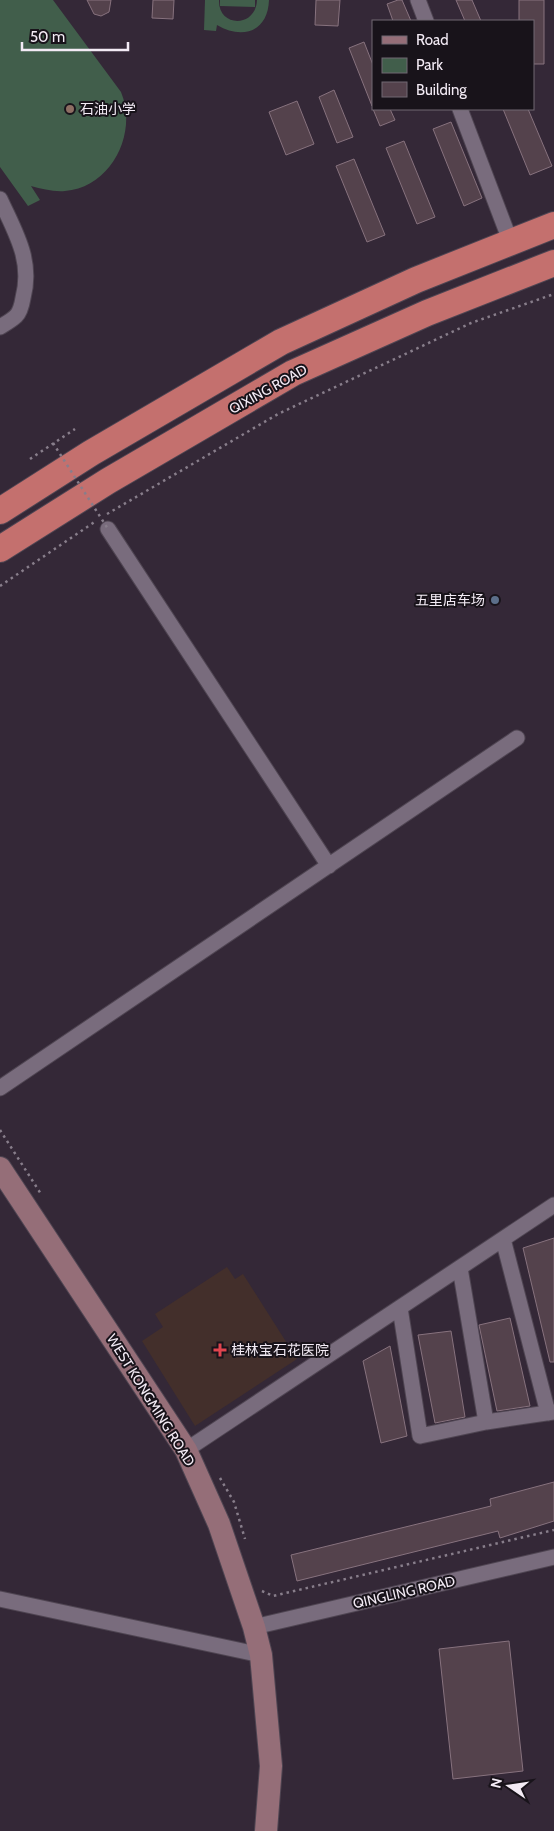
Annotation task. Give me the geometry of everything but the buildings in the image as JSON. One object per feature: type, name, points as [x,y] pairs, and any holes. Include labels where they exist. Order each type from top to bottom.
[{"type":"highway","points":[[0,511],[91,453],[281,342],[416,280],[554,225]]},
{"type":"highway","name":"QIXING ROAD","points":[[0,549],[108,481],[293,373],[427,313],[554,263]]},
{"type":"main road","name":"WEST KONGMING ROAD","points":[[0,1168],[186,1450],[219,1524],[254,1627],[261,1655],[271,1766],[266,1831]]},
{"type":"street","points":[[418,0],[426,20]]},
{"type":"street","points":[[460,110],[511,243]]},
{"type":"street","points":[[0,199],[25,257],[27,273],[26,288],[20,310],[16,316],[0,327]]},
{"type":"street","points":[[104,524],[329,866]]},
{"type":"street","points":[[0,1088],[517,738]]},
{"type":"street","points":[[186,1450],[554,1205]]},
{"type":"street","points":[[400,1308],[420,1436],[486,1422],[551,1413],[503,1239]]},
{"type":"street","points":[[460,1268],[486,1422]]},
{"type":"street","name":"QINGLING ROAD","points":[[254,1627],[554,1557]]},
{"type":"street","points":[[0,1598],[261,1655]]},
{"type":"path","points":[[0,586],[87,527],[278,414],[471,322],[554,294]]},
{"type":"path","points":[[30,458],[76,429]]},
{"type":"path","points":[[53,443],[104,524]]},
{"type":"path","points":[[87,527],[104,524],[121,506]]},
{"type":"shaded area","name":"桂林宝石花医院","points":[[227,1267],[235,1279],[243,1274],[297,1359],[195,1426],[142,1341],[163,1327],[155,1314]]},
{"type":"green space","points":[[0,0],[53,0],[121,92],[125,108],[126,124],[123,140],[117,155],[108,168],[96,179],[82,187],[65,191],[31,186],[40,200],[28,206],[0,167]]},
{"type":"green space","points":[[205,0],[219,0],[220,9],[224,16],[230,20],[237,21],[244,20],[250,16],[255,9],[257,0],[269,0],[268,11],[259,26],[252,30],[236,32],[226,30],[217,25],[216,31],[204,30]]},
{"type":"green space","points":[[220,0],[255,0],[255,7],[220,6]]},
{"type":"place","name":"石油小学","points":[[70,109]]},
{"type":"place","name":"五里店车场","points":[[495,600]]},
{"type":"place","name":"桂林宝石花医院","points":[[220,1350]]}]
